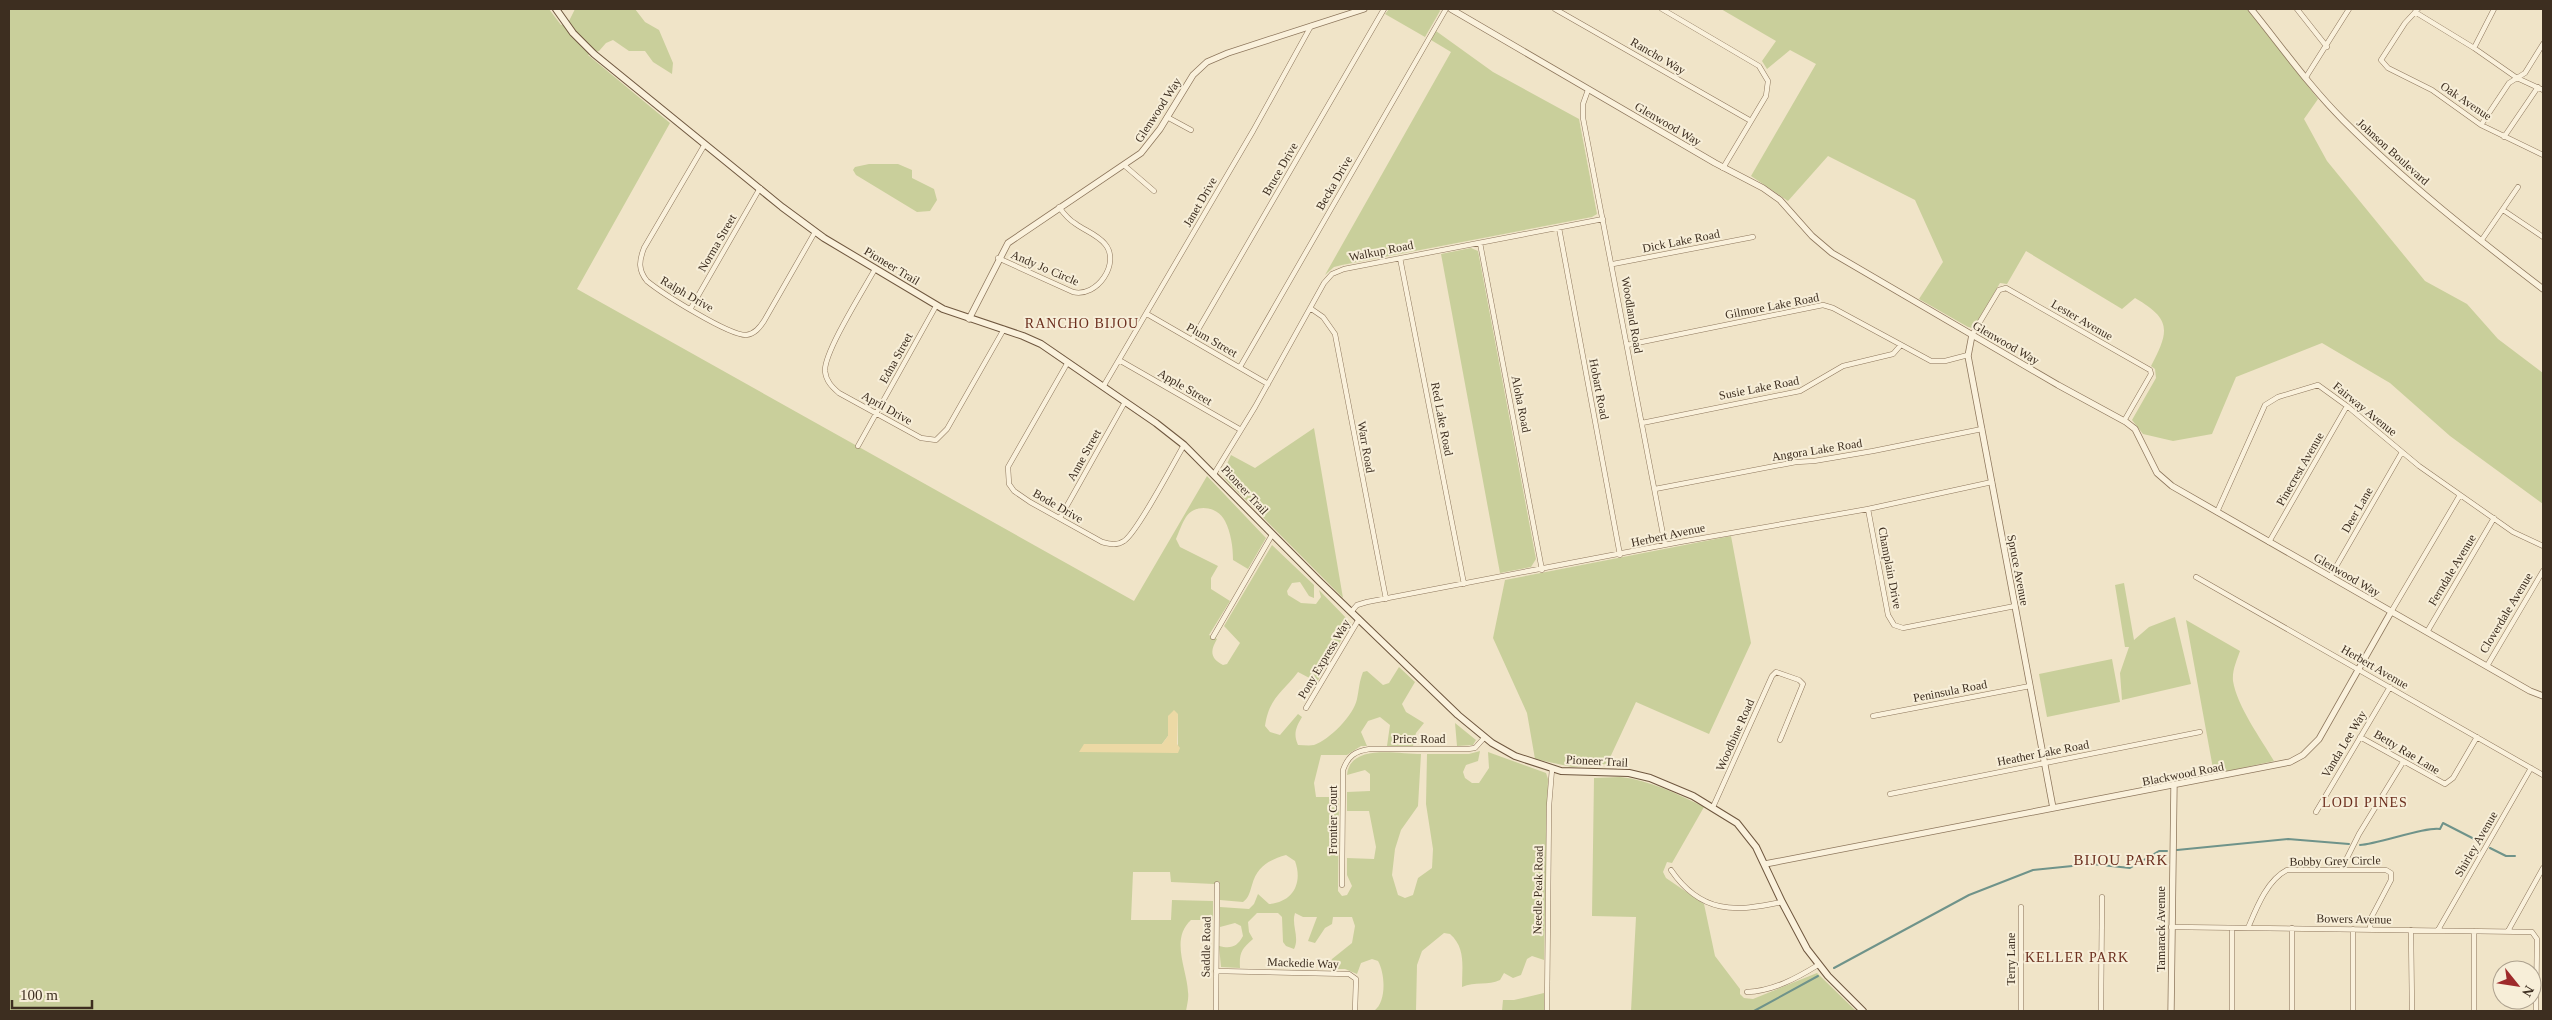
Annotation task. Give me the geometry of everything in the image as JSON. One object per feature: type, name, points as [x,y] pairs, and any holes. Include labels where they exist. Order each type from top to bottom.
[{"type":"main road","name":"Pioneer Trail","points":[[556,9],[587,47],[815,232],[936,306],[968,319],[1004,329],[1032,340],[1068,362],[1184,445],[1272,535],[1484,738],[1516,756],[1552,769],[1569,772],[1618,772],[1639,775],[1678,789],[1713,807],[1747,833],[1765,864],[1782,902],[1818,965],[1863,1011]]},
{"type":"street","name":"Glenwood Way","points":[[968,319],[998,258],[1012,238],[1125,166],[1148,147],[1193,74],[1207,62],[1228,52],[1364,9]]},
{"type":"street","name":"Bruce Drive","points":[[1192,340],[1384,9]]},
{"type":"street","name":"Becka Drive","points":[[1240,367],[1446,9]]},
{"type":"street","name":"Glenwood Way","points":[[1451,9],[1723,168],[1772,194],[1812,236],[1832,253],[2124,421],[2135,429],[2151,464],[2164,479],[2217,512],[2391,612],[2530,691],[2543,696]]},
{"type":"street","name":"Rancho Way","points":[[1555,9],[1751,121]]},
{"type":"street","points":[[1564,14],[1570,9]]},
{"type":"street","points":[[1662,9],[1754,62],[1763,70],[1768,81],[1768,91],[1723,168]]},
{"type":"street","name":"Johnson Boulevard","points":[[2251,9],[2306,78],[2343,120],[2405,178],[2543,289]]},
{"type":"street","points":[[2297,9],[2327,46]]},
{"type":"street","points":[[2306,78],[2349,9]]},
{"type":"street","points":[[2474,48],[2494,9]]},
{"type":"street","points":[[2417,10],[2517,78],[2543,90]]},
{"type":"street","name":"Oak Avenue","points":[[2417,10],[2405,23],[2381,60],[2388,68],[2432,90],[2480,125],[2543,155]]},
{"type":"street","name":"Janet Drive","points":[[1102,387],[1312,25]]},
{"type":"street","points":[[2480,125],[2509,83],[2525,73],[2543,44]]},
{"type":"street","points":[[2504,136],[2538,88]]},
{"type":"street","name":"Woodland Road","points":[[1588,90],[1583,104],[1582,118],[1613,264],[1666,545]]},
{"type":"street","points":[[1167,117],[1191,130]]},
{"type":"street","name":"Ralph Drive","points":[[705,144],[644,248],[639,265],[641,273],[647,281],[691,308],[736,332],[747,335],[754,332],[764,321],[815,232]]},
{"type":"street","points":[[1125,166],[1154,191]]},
{"type":"street","points":[[2481,241],[2518,187]]},
{"type":"street","name":"Norma Street","points":[[691,308],[760,188]]},
{"type":"street","name":"Andy Jo Circle","points":[[998,258],[1073,292],[1082,294],[1090,292],[1098,285],[1105,273],[1110,260],[1109,251],[1104,243],[1073,223],[1060,207]]},
{"type":"street","points":[[2503,210],[2543,236]]},
{"type":"street","name":"Walkup Road","points":[[1214,474],[1268,384],[1324,283],[1337,271],[1604,219]]},
{"type":"street","name":"Hobart Road","points":[[1558,228],[1620,554]]},
{"type":"street","name":"Dick Lake Road","points":[[1613,264],[1753,237]]},
{"type":"street","name":"Aloha Road","points":[[1480,243],[1542,570]]},
{"type":"street","name":"Red Lake Road","points":[[1400,258],[1464,584]]},
{"type":"street","name":"April Drive","points":[[875,270],[831,350],[825,369],[832,387],[876,414],[921,438],[929,441],[942,436],[958,412],[1004,329]]},
{"type":"street","name":"Lester Avenue","points":[[1972,335],[2002,288],[2006,288],[2152,372],[2124,421]]},
{"type":"street","name":"Gilmore Lake Road","points":[[1627,345],[1823,305],[1833,308],[1923,358],[1937,362],[1968,354]]},
{"type":"street","name":"Edna Street","points":[[858,446],[936,306]]},
{"type":"street","name":"Warr Road","points":[[1310,308],[1323,317],[1335,334],[1386,599]]},
{"type":"street","name":"Plum Street","points":[[1146,314],[1268,384]]},
{"type":"street","name":"Spruce Avenue","points":[[1972,335],[1968,354],[2053,808]]},
{"type":"street","name":"Susie Lake Road","points":[[1642,422],[1800,391],[1842,366],[1894,354],[1900,346]]},
{"type":"street","name":"Apple Street","points":[[1119,360],[1241,430]]},
{"type":"street","name":"Bode Drive","points":[[1068,362],[1013,457],[1007,476],[1014,491],[1102,542],[1116,544],[1124,542],[1134,530],[1184,445]]},
{"type":"street","name":"Fairway Avenue","points":[[2217,512],[2265,405],[2278,397],[2318,385],[2347,406],[2402,452],[2460,495],[2521,536],[2543,546]]},
{"type":"street","name":"Anne Street","points":[[1060,518],[1125,402]]},
{"type":"street","name":"Pinecrest Avenue","points":[[2269,542],[2347,406]]},
{"type":"street","name":"Angora Lake Road","points":[[1655,489],[1796,462],[1814,461],[1873,451],[1982,429]]},
{"type":"street","name":"Deer Lane","points":[[2330,577],[2402,452]]},
{"type":"street","name":"Herbert Avenue","points":[[1351,612],[1362,603],[1666,545],[1868,509],[1992,482]]},
{"type":"street","name":"Blackwood Road","points":[[1765,864],[2284,764],[2304,755],[2318,738],[2460,495]]},
{"type":"street","name":"Champlain Drive","points":[[1868,509],[1888,615],[1894,625],[1903,628],[2015,606]]},
{"type":"street","name":"Ferndale Avenue","points":[[2426,632],[2494,518]]},
{"type":"street","points":[[1212,637],[1272,535]]},
{"type":"street","name":"Cloverdale Avenue","points":[[2487,666],[2543,571]]},
{"type":"street","name":"Herbert Avenue","points":[[2196,577],[2543,775]]},
{"type":"street","name":"Pony Express Way","points":[[1306,708],[1359,619]]},
{"type":"street","name":"Woodbine Road","points":[[1713,807],[1776,672],[1799,680],[1803,684],[1780,740]]},
{"type":"street","name":"Peninsula Road","points":[[1873,716],[2030,686]]},
{"type":"street","name":"Vanda Lee Way","points":[[2316,812],[2390,687]]},
{"type":"street","name":"Heather Lake Road","points":[[1890,794],[2200,732]]},
{"type":"street","name":"Betty Rae Lane","points":[[2360,737],[2445,784],[2453,778],[2477,737]]},
{"type":"street","name":"Price Road","points":[[1350,756],[1359,750],[1370,749],[1468,749],[1475,748],[1484,738]]},
{"type":"street","name":"Frontier Court","points":[[1342,885],[1343,770],[1350,756]]},
{"type":"street","points":[[2341,870],[2360,834],[2404,762]]},
{"type":"street","name":"Shirley Avenue","points":[[2438,930],[2531,768]]},
{"type":"street","name":"Needle Peak Road","points":[[1547,1011],[1549,806],[1552,769]]},
{"type":"street","name":"Tamarack Avenue","points":[[2171,1011],[2174,786]]},
{"type":"street","points":[[2508,931],[2543,868]]},
{"type":"street","name":"Bobby Grey Circle","points":[[2248,928],[2271,885],[2282,873],[2291,870],[2382,869],[2391,873],[2391,880],[2371,918],[2370,929]]},
{"type":"street","points":[[1671,870],[1680,884],[1693,895],[1720,908],[1750,908],[1782,902]]},
{"type":"street","name":"Saddle Road","points":[[1216,1011],[1217,884]]},
{"type":"street","points":[[2101,1011],[2102,897]]},
{"type":"street","name":"Terry Lane","points":[[2021,907],[2021,1011]]},
{"type":"street","name":"Bowers Avenue","points":[[2171,927],[2527,931],[2535,934],[2535,960]]},
{"type":"street","points":[[2232,928],[2232,1011]]},
{"type":"street","points":[[2292,928],[2292,1011]]},
{"type":"street","points":[[2352,1011],[2353,929]]},
{"type":"street","points":[[2411,930],[2412,1011]]},
{"type":"street","points":[[2474,931],[2474,1011]]},
{"type":"street","points":[[1747,992],[1762,991],[1800,976],[1818,965]]},
{"type":"street","name":"Mackedie Way","points":[[1216,971],[1349,974],[1356,979],[1355,1011]]},
{"type":"green space","points":[[9,9],[549,9],[561,25],[568,23],[575,9],[635,9],[645,22],[659,30],[673,63],[672,74],[653,62],[645,51],[629,51],[613,40],[606,43],[599,51],[588,55],[670,123],[577,289],[1134,601],[1207,476],[1266,538],[1248,569],[1233,560],[1229,530],[1222,516],[1212,509],[1200,508],[1190,513],[1186,517],[1176,539],[1180,547],[1218,566],[1211,578],[1211,589],[1230,601],[1209,635],[1217,639],[1212,651],[1216,660],[1223,665],[1227,664],[1240,643],[1224,626],[1272,545],[1314,585],[1314,598],[1309,596],[1300,582],[1292,583],[1287,591],[1288,595],[1301,603],[1316,604],[1321,597],[1319,590],[1351,623],[1317,682],[1298,672],[1277,696],[1270,709],[1265,726],[1270,732],[1280,735],[1298,714],[1302,717],[1296,731],[1298,745],[1314,745],[1327,738],[1351,712],[1357,699],[1363,672],[1367,671],[1383,685],[1389,683],[1399,667],[1415,682],[1402,704],[1406,712],[1424,723],[1416,733],[1413,746],[1387,746],[1390,725],[1380,717],[1368,721],[1361,732],[1367,746],[1361,746],[1347,755],[1321,755],[1314,783],[1316,797],[1339,797],[1338,891],[1342,896],[1347,895],[1352,886],[1347,875],[1347,858],[1374,859],[1376,847],[1369,811],[1347,811],[1347,792],[1370,791],[1370,774],[1365,770],[1347,775],[1350,765],[1356,758],[1376,752],[1421,754],[1418,806],[1401,830],[1395,849],[1392,875],[1398,895],[1405,898],[1413,895],[1418,878],[1432,868],[1433,849],[1426,804],[1427,754],[1469,754],[1480,751],[1478,761],[1466,765],[1463,772],[1465,778],[1472,783],[1479,783],[1489,768],[1488,752],[1546,773],[1548,779],[1544,960],[1532,956],[1527,959],[1521,975],[1513,978],[1504,973],[1500,980],[1495,982],[1462,987],[1462,958],[1459,945],[1450,934],[1444,933],[1422,951],[1417,965],[1416,1011],[1374,1011],[1381,1001],[1384,987],[1378,961],[1372,959],[1361,963],[1357,974],[1345,969],[1328,969],[1332,959],[1352,943],[1355,926],[1352,917],[1333,917],[1332,924],[1325,928],[1315,943],[1308,941],[1317,917],[1303,917],[1295,913],[1296,944],[1294,949],[1286,946],[1283,942],[1282,917],[1278,913],[1257,913],[1248,922],[1249,932],[1253,939],[1242,951],[1240,968],[1221,967],[1219,946],[1233,946],[1243,936],[1241,926],[1235,923],[1220,927],[1220,907],[1249,909],[1254,904],[1258,894],[1269,904],[1284,900],[1294,890],[1298,877],[1295,861],[1286,855],[1274,859],[1260,868],[1254,878],[1248,896],[1243,902],[1220,900],[1220,883],[1218,881],[1214,884],[1171,882],[1170,872],[1133,872],[1131,920],[1171,920],[1172,900],[1213,901],[1213,920],[1191,920],[1182,936],[1181,955],[1188,994],[1186,1011],[9,1011]],"holes":[[[1178,714],[1178,753],[1085,744],[1162,744],[1168,736],[1168,716]]]},
{"type":"green space","points":[[1389,9],[1439,9],[1440,11],[1425,37],[1385,14]]},
{"type":"green space","points":[[1721,9],[2247,9],[2318,99],[2304,119],[2327,161],[2425,281],[2467,304],[2498,339],[2543,373],[2543,504],[2450,436],[2390,383],[2322,343],[2236,377],[2212,434],[2173,441],[2143,434],[2132,420],[2156,378],[2155,369],[2151,366],[2162,343],[2164,334],[2164,326],[2161,319],[2147,305],[2135,298],[2122,309],[2026,251],[2007,284],[2000,283],[1975,325],[1972,328],[1968,327],[1919,299],[1943,262],[1915,200],[1828,156],[1788,201],[1751,176],[1816,64],[1790,50],[1767,69],[1762,61],[1776,41]]},
{"type":"green space","points":[[1436,31],[1493,72],[1579,119],[1597,214],[1592,217],[1342,265],[1334,267],[1325,275],[1451,52],[1431,40]]},
{"type":"green space","points":[[869,164],[898,164],[912,170],[912,178],[934,189],[937,200],[930,211],[917,212],[856,175],[853,170],[855,167]]},
{"type":"green space","points":[[1471,248],[1478,251],[1536,559],[1531,567],[1500,573],[1441,254]]},
{"type":"green space","points":[[1314,428],[1343,598],[1225,479],[1223,473],[1231,455],[1255,468]]},
{"type":"green space","points":[[1731,536],[1751,643],[1709,734],[1636,702],[1607,764],[1572,767],[1535,759],[1527,713],[1493,638],[1505,580]]},
{"type":"green space","points":[[2124,583],[2134,640],[2149,627],[2175,617],[2191,684],[2122,700],[2120,673],[2129,647],[2125,647],[2115,585]]},
{"type":"green space","points":[[2186,620],[2240,651],[2233,673],[2235,691],[2250,722],[2274,761],[2214,774]]},
{"type":"green space","points":[[2112,659],[2120,702],[2047,717],[2039,674]]},
{"type":"green space","points":[[1455,723],[1476,740],[1473,745],[1457,746]]},
{"type":"green space","points":[[1620,777],[1653,784],[1704,807],[1672,863],[1667,862],[1663,872],[1666,878],[1704,904],[1715,956],[1740,989],[1740,994],[1744,998],[1753,999],[1817,973],[1856,1011],[1631,1011],[1636,917],[1592,916],[1594,778]]},
{"type":"green space","points":[[1544,993],[1544,1011],[1502,1011],[1503,1000],[1514,1000]]},
{"type":"sand","points":[[1174,710],[1178,714],[1177,744],[1180,748],[1178,753],[1079,752],[1084,744],[1162,744],[1168,736],[1168,716]]},
{"type":"waterway","points":[[2360,845],[2425,830],[2440,829],[2443,823],[2482,843]]},
{"type":"waterway","points":[[2177,850],[2288,839],[2349,844]]},
{"type":"waterway","points":[[2490,848],[2506,856],[2515,856]]},
{"type":"waterway","points":[[1834,968],[1969,895],[2033,870],[2092,864],[2130,868],[2159,851],[2167,851]]},
{"type":"waterway","points":[[1754,1011],[1818,976]]},
{"type":"district","name":"RANCHO BIJOU","points":[[1082,323]]},
{"type":"district","name":"LODI PINES","points":[[2365,802]]},
{"type":"district","name":"BIJOU PARK","points":[[2121,860]]},
{"type":"district","name":"KELLER PARK","points":[[2077,957]]}]
